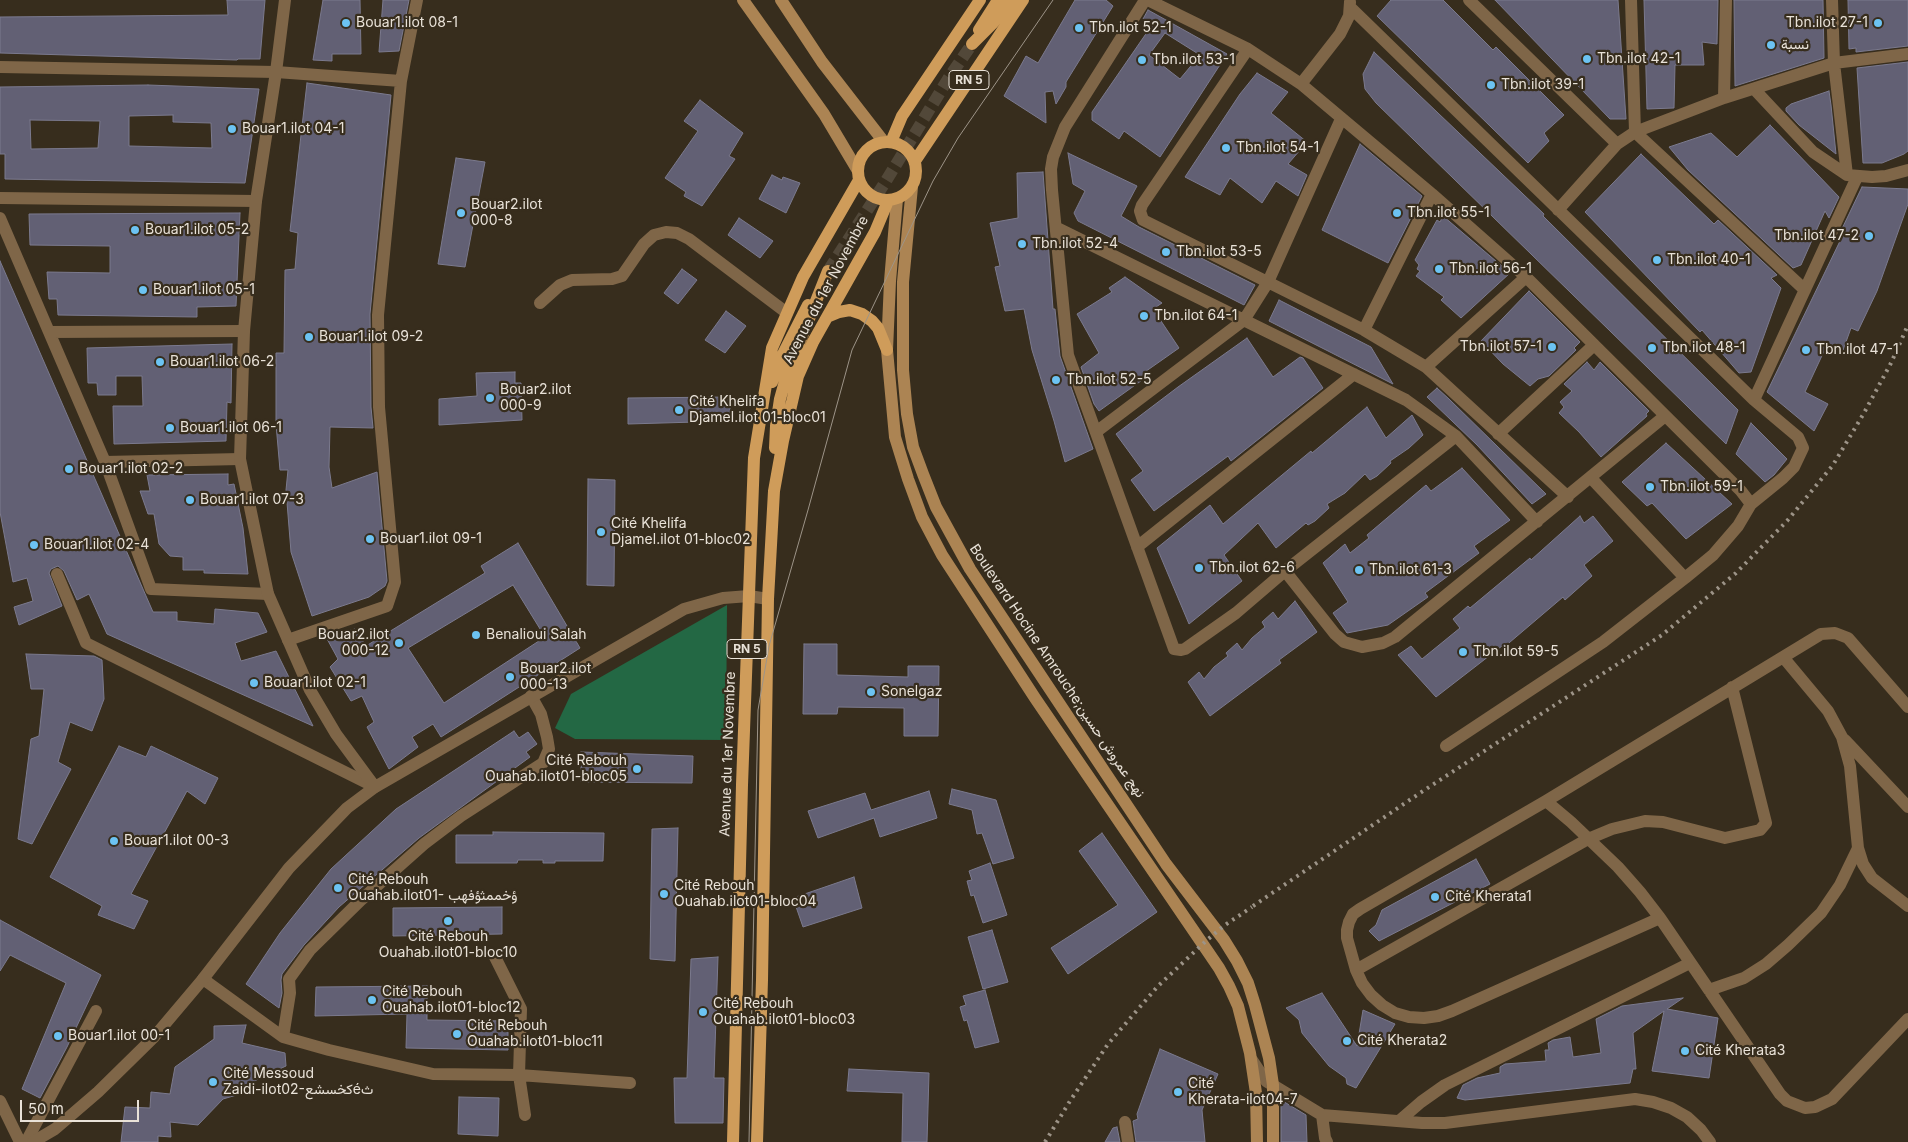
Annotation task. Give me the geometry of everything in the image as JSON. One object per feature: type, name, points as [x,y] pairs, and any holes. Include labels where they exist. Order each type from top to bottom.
[{"type":"main road","points":[[743,0],[824,114],[867,192],[880,200],[892,200],[906,194],[916,178],[915,162],[906,148],[887,142],[876,144],[863,155],[859,175]]},
{"type":"main road","points":[[781,0],[822,62],[887,142]]},
{"type":"main road","name":"RN 5","points":[[887,142],[902,116],[980,0]]},
{"type":"main road","points":[[998,0],[972,44],[993,23],[1010,0]]},
{"type":"main road","name":"RN 5","points":[[915,162],[1023,0]]},
{"type":"main road","name":"Avenue du 1er Novembre","points":[[733,1142],[742,785],[754,458],[772,348],[803,277],[859,175]]},
{"type":"main road","name":"Boulevard Hocine Amrouche;نهج عمروش حسين","points":[[912,187],[904,282],[903,370],[907,414],[914,447],[936,507],[970,569],[1043,680],[1166,864],[1224,940],[1237,961],[1248,983],[1269,1058],[1273,1085],[1273,1142]]},
{"type":"main road","points":[[892,200],[887,350],[895,437],[900,458],[922,517],[942,555],[1030,690],[1219,968],[1238,1006],[1247,1037],[1256,1094],[1257,1142]]},
{"type":"main road","name":"Avenue du 1er Novembre","points":[[757,1142],[762,980],[768,599],[774,491],[798,376],[813,342],[892,200]]},
{"type":"main road","name":"RN 5","points":[[761,415],[782,356],[795,327],[828,271],[788,374],[780,400],[776,426],[774,491]]},
{"type":"main road","points":[[827,317],[850,310],[862,314],[878,328],[887,350]]},
{"type":"street","points":[[285,0],[256,201],[244,331],[240,459],[268,594],[310,690],[336,734],[375,787]]},
{"type":"street","points":[[288,640],[387,606],[395,582],[379,407],[378,316],[401,81],[417,0]]},
{"type":"street","points":[[1456,436],[1285,571],[1236,613],[1185,649],[1174,649],[1068,355],[1051,169],[1065,127],[1146,0],[1248,50],[1301,84],[1432,194],[1526,277],[1741,491],[1751,504]]},
{"type":"street","points":[[1469,0],[1616,144]]},
{"type":"street","points":[[1631,0],[1635,132],[1805,290]]},
{"type":"street","points":[[1724,98],[1726,0]]},
{"type":"street","points":[[1754,400],[1805,290],[1852,176],[1834,63],[1832,0]]},
{"type":"street","points":[[1301,84],[1340,34],[1350,16],[1350,4]]},
{"type":"street","points":[[1350,4],[1558,210],[1754,400],[1793,431],[1802,443],[1803,448],[1794,467],[1751,504],[1738,526],[1713,555],[1603,642],[1446,746]]},
{"type":"street","points":[[1248,50],[1155,184],[1140,211],[1144,220],[1364,330],[1426,367],[1568,497]]},
{"type":"street","points":[[1558,210],[1616,144],[1635,132],[1724,98],[1755,90],[1834,63],[1908,54]]},
{"type":"street","points":[[0,67],[276,72],[401,81]]},
{"type":"street","points":[[1755,90],[1813,152],[1852,176],[1886,176],[1908,170]]},
{"type":"street","points":[[1096,432],[1244,320],[1268,282],[1341,119]]},
{"type":"street","points":[[1364,330],[1432,194]]},
{"type":"street","points":[[0,198],[256,201]]},
{"type":"street","points":[[0,218],[105,462],[151,589],[268,594]]},
{"type":"street","points":[[1056,228],[1406,400],[1456,436],[1537,522]]},
{"type":"street","points":[[540,303],[560,286],[572,280],[612,279],[622,276],[644,244],[654,235],[666,232],[677,233],[689,239],[787,313]]},
{"type":"street","points":[[1426,367],[1526,277]]},
{"type":"street","points":[[49,332],[244,331]]},
{"type":"street","points":[[1498,434],[1594,346]]},
{"type":"street","points":[[1138,546],[1354,374]]},
{"type":"street","points":[[1285,571],[1335,634],[1344,642],[1362,647],[1383,643],[1395,637],[1665,416]]},
{"type":"street","points":[[105,462],[240,459]]},
{"type":"street","points":[[1591,478],[1685,578]]},
{"type":"street","points":[[57,574],[86,643],[375,787]]},
{"type":"street","points":[[33,1142],[55,1129],[98,1092],[154,1037],[203,979],[289,868],[347,808],[375,787],[530,696],[607,654],[660,621],[684,609],[723,598],[749,596],[768,599]]},
{"type":"street","points":[[1660,918],[1438,1016],[1424,1018],[1409,1017],[1395,1013],[1371,995],[1362,983],[1356,970],[1347,938],[1349,922],[1353,914],[1360,909],[1546,801],[1821,634],[1835,633],[1842,635],[1853,643],[1908,707]]},
{"type":"street","points":[[1783,656],[1828,711],[1842,737],[1850,766],[1858,848],[1862,864],[1872,878],[1908,906]]},
{"type":"street","points":[[1356,970],[1588,839],[1612,828],[1645,821],[1663,822],[1725,838],[1760,830],[1766,823],[1732,687]]},
{"type":"street","points":[[283,1037],[290,993],[289,979],[310,950],[361,900],[424,844],[461,816],[543,763],[549,749],[548,737],[541,714],[530,696]]},
{"type":"street","points":[[1842,737],[1908,807]]},
{"type":"street","points":[[1546,801],[1618,868],[1660,918],[1780,1094],[1787,1101],[1796,1106],[1815,1108],[1832,1099],[1908,1019]]},
{"type":"street","points":[[1709,990],[1744,978],[1766,964],[1788,945],[1821,912],[1840,885],[1858,848]]},
{"type":"street","points":[[494,955],[521,1009],[519,1075],[525,1115]]},
{"type":"street","points":[[1399,1121],[1445,1085],[1690,963]]},
{"type":"street","points":[[203,979],[283,1037],[329,1050],[433,1074],[519,1075],[630,1083]]},
{"type":"street","points":[[26,1142],[96,1011]]},
{"type":"street","points":[[1252,1060],[1262,1076],[1273,1085],[1322,1115],[1445,1123],[1634,1100],[1653,1102],[1671,1108],[1687,1117],[1701,1130],[1710,1142]]},
{"type":"street","points":[[0,1101],[20,1142]]},
{"type":"street","points":[[1322,1115],[1322,1125],[1327,1142]]},
{"type":"street","points":[[1125,1122],[1128,1142]]},
{"type":"green space","points":[[727,605],[726,740],[575,739],[555,728],[571,694]]},
{"type":"building","points":[[227,0],[265,0],[260,59],[237,60],[0,53],[0,17],[228,15]]},
{"type":"building","name":"Bouar1.ilot 08-1","points":[[323,0],[360,0],[361,54],[332,54],[332,61],[313,60]]},
{"type":"building","name":"Bouar1.ilot 08-1","points":[[383,0],[409,0],[399,51],[379,52]]},
{"type":"building","points":[[1075,0],[1106,0],[1113,6],[1066,82],[1066,87],[1056,104],[1053,91],[1045,92],[1046,123],[1004,96],[1026,56],[1038,63]]},
{"type":"building","name":"Tbn.ilot 39-1","points":[[1391,0],[1443,0],[1493,50],[1496,47],[1564,115],[1544,133],[1549,141],[1528,163],[1377,16]]},
{"type":"building","name":"Tbn.ilot 42-1","points":[[1495,0],[1618,0],[1626,119],[1610,119]]},
{"type":"building","points":[[1644,0],[1718,0],[1717,44],[1702,42],[1704,65],[1675,65],[1674,108],[1647,109]]},
{"type":"building","points":[[1734,0],[1823,0],[1824,58],[1735,86]]},
{"type":"building","name":"Tbn.ilot 27-1","points":[[1848,0],[1908,0],[1908,46],[1856,52],[1856,48],[1849,49]]},
{"type":"building","points":[[1148,10],[1227,54],[1160,157],[1124,131],[1119,139],[1092,120],[1092,112],[1152,25],[1143,19]],"holes":[[[1165,33],[1200,55],[1180,79],[1149,55]]]},
{"type":"building","name":"Tbn.ilot 48-1","points":[[1374,52],[1544,214],[1543,216],[1738,410],[1726,444],[1376,103],[1365,89],[1363,74]]},
{"type":"building","points":[[1908,62],[1908,151],[1882,163],[1863,163],[1857,68]]},
{"type":"building","points":[[1257,73],[1288,92],[1271,113],[1307,142],[1288,164],[1307,175],[1298,196],[1276,181],[1262,203],[1230,178],[1220,195],[1185,177],[1240,94]]},
{"type":"building","name":"Bouar1.ilot 09-2","points":[[307,83],[391,95],[370,314],[373,428],[330,427],[329,467],[332,488],[377,472],[387,581],[385,586],[369,597],[312,616],[291,552],[286,490],[288,470],[280,470],[276,424],[276,353],[284,353],[285,270],[295,269],[298,233],[290,231]]},
{"type":"building","name":"Bouar1.ilot 04-1","points":[[148,85],[259,89],[245,183],[5,179],[5,154],[0,154],[0,87]],"holes":[[[173,115],[173,122],[211,123],[212,148],[129,146],[129,116]],[[30,120],[100,121],[98,148],[31,149]]]},
{"type":"building","points":[[1829,91],[1836,154],[1799,125],[1786,111],[1786,108],[1791,104]]},
{"type":"building","points":[[700,100],[743,133],[729,156],[735,159],[702,206],[684,196],[686,192],[665,178],[698,131],[684,121]]},
{"type":"building","points":[[1770,125],[1839,197],[1829,218],[1825,211],[1801,265],[1793,268],[1688,170],[1669,147],[1711,133],[1737,157]]},
{"type":"building","name":"Tbn.ilot 55-1","points":[[1360,144],[1422,196],[1388,263],[1322,230]]},
{"type":"building","name":"Tbn.ilot 53-5","points":[[1068,153],[1137,186],[1121,216],[1139,227],[1255,285],[1244,305],[1078,221],[1074,213],[1085,191],[1073,184]]},
{"type":"building","name":"Tbn.ilot 40-1","points":[[1641,154],[1714,224],[1718,220],[1777,275],[1771,278],[1781,288],[1751,372],[1739,373],[1702,330],[1700,332],[1585,212]]},
{"type":"building","name":"Bouar2.ilot 000-8","points":[[456,158],[485,162],[465,267],[438,264]]},
{"type":"building","points":[[1043,172],[1053,309],[1055,309],[1060,356],[1093,449],[1065,462],[1032,350],[1024,309],[1005,311],[995,267],[1000,266],[990,223],[1018,218],[1017,173]]},
{"type":"building","points":[[772,175],[782,180],[783,177],[800,183],[786,213],[759,199]]},
{"type":"building","points":[[1862,187],[1908,189],[1908,204],[1877,291],[1858,331],[1851,328],[1842,353],[1826,347],[1805,392],[1828,404],[1814,431],[1767,392],[1841,239],[1839,235]]},
{"type":"building","points":[[240,213],[236,306],[197,307],[197,317],[58,315],[57,299],[49,299],[47,272],[110,273],[110,246],[30,245],[29,214]]},
{"type":"building","name":"Tbn.ilot 56-1","points":[[1443,216],[1510,273],[1461,318],[1441,300],[1444,297],[1416,276],[1420,271],[1417,269],[1419,265],[1415,260],[1437,220],[1440,222]]},
{"type":"building","points":[[739,218],[773,241],[760,258],[728,235]]},
{"type":"building","points":[[0,261],[153,612],[177,612],[177,621],[214,624],[215,609],[258,613],[267,632],[235,643],[241,661],[276,651],[313,726],[107,634],[89,594],[77,600],[64,571],[58,566],[51,569],[49,573],[62,606],[19,625],[14,607],[33,601],[27,578],[13,582],[0,512]]},
{"type":"building","points":[[682,269],[697,280],[678,304],[664,293]]},
{"type":"building","points":[[1125,277],[1162,303],[1153,309],[1179,348],[1142,374],[1145,378],[1099,411],[1094,404],[1081,367],[1099,353],[1077,314],[1112,292],[1109,288]]},
{"type":"building","name":"Tbn.ilot 57-1","points":[[1529,291],[1580,342],[1574,348],[1576,350],[1549,376],[1538,379],[1530,386],[1503,364],[1481,341]]},
{"type":"building","points":[[1279,300],[1371,347],[1393,384],[1269,321]]},
{"type":"building","points":[[726,311],[746,326],[725,353],[705,340]]},
{"type":"building","points":[[1247,338],[1273,377],[1300,357],[1303,358],[1323,388],[1231,461],[1228,456],[1154,511],[1131,480],[1143,471],[1116,434]]},
{"type":"building","points":[[232,344],[231,403],[227,402],[226,441],[114,444],[113,406],[143,406],[142,376],[116,376],[116,395],[98,395],[97,383],[88,383],[87,348]]},
{"type":"building","points":[[1587,362],[1594,370],[1600,362],[1649,411],[1646,414],[1647,416],[1601,457],[1559,413],[1564,407],[1560,402],[1572,391],[1564,384]]},
{"type":"building","name":"Bouar2.ilot 000-9","points":[[515,372],[515,383],[521,383],[522,420],[439,425],[439,399],[477,396],[476,373]]},
{"type":"building","points":[[1437,388],[1546,494],[1532,504],[1477,445],[1427,397]]},
{"type":"building","name":"Cité Khelifa Djamel.ilot 01-bloc01","points":[[730,397],[730,421],[628,424],[628,398]]},
{"type":"building","points":[[1367,407],[1386,438],[1412,415],[1423,435],[1409,448],[1390,461],[1391,463],[1377,476],[1370,480],[1365,474],[1345,493],[1327,504],[1329,508],[1315,521],[1308,525],[1306,523],[1276,548],[1258,523],[1224,555],[1242,581],[1189,624],[1157,548],[1210,505],[1223,524]]},
{"type":"building","points":[[1751,423],[1787,459],[1774,475],[1765,482],[1736,454]]},
{"type":"building","name":"Tbn.ilot 59-1","points":[[1666,443],[1732,504],[1686,539],[1652,503],[1647,506],[1622,482]]},
{"type":"building","points":[[1462,468],[1510,520],[1474,546],[1479,553],[1425,593],[1428,597],[1388,625],[1347,633],[1333,613],[1348,602],[1323,563],[1345,544],[1350,553],[1369,538],[1367,535],[1426,485],[1431,491]]},
{"type":"building","points":[[228,474],[228,485],[234,484],[243,528],[248,574],[204,573],[204,570],[183,570],[183,557],[170,556],[159,544],[154,514],[148,514],[140,491],[150,491],[147,475]]},
{"type":"building","name":"Cité Khelifa Djamel.ilot 01-bloc02","points":[[588,479],[615,480],[614,586],[587,585]]},
{"type":"building","points":[[1580,516],[1584,523],[1593,516],[1613,541],[1584,565],[1592,576],[1565,600],[1563,597],[1503,648],[1502,646],[1436,697],[1398,655],[1411,646],[1422,659],[1460,628],[1453,619],[1468,606],[1470,608],[1530,558],[1531,560]]},
{"type":"building","name":"Benalioui Salah","points":[[518,543],[580,648],[441,737],[433,724],[412,737],[418,747],[389,769],[367,727],[374,722],[362,696],[351,701],[330,667],[338,659],[326,637],[355,629],[366,646],[485,573],[481,566]],"holes":[[[513,585],[545,637],[444,703],[408,648]]]},
{"type":"building","points":[[1295,601],[1317,632],[1279,660],[1281,663],[1210,716],[1188,682],[1199,672],[1204,679],[1214,667],[1228,656],[1226,653],[1237,643],[1242,650],[1265,627],[1262,622],[1273,612],[1278,619]]},
{"type":"building","name":"Sonelgaz","points":[[804,644],[837,644],[837,675],[908,677],[908,666],[939,666],[938,736],[904,736],[904,708],[838,707],[837,714],[803,714]]},
{"type":"building","points":[[26,654],[94,656],[102,660],[104,699],[92,731],[70,722],[58,762],[71,769],[32,844],[18,839],[31,739],[39,736],[44,689],[31,689]]},
{"type":"building","name":"Cité Rebouh Ouahab.ilot01- ؤخممثؤفهب","points":[[514,731],[519,738],[528,732],[537,744],[526,752],[530,757],[419,838],[339,907],[304,945],[282,974],[282,993],[279,1008],[246,984],[280,933],[331,869],[396,809]]},
{"type":"building","name":"Bouar1.ilot 00-3","points":[[119,746],[146,757],[151,746],[218,778],[205,804],[187,791],[131,894],[148,901],[134,929],[98,915],[102,906],[50,877]]},
{"type":"building","name":"Cité Rebouh Ouahab.ilot01-bloc05","points":[[581,752],[693,756],[692,783],[581,782]]},
{"type":"building","points":[[952,789],[996,800],[1014,858],[993,864],[982,833],[977,834],[972,810],[949,804]]},
{"type":"building","points":[[929,791],[937,818],[880,837],[874,818],[818,838],[808,811],[865,793],[871,810]]},
{"type":"building","name":"Cité Rebouh Ouahab.ilot01-bloc04","points":[[678,828],[675,961],[650,959],[652,829]]},
{"type":"building","points":[[493,832],[604,833],[603,861],[555,861],[555,863],[543,863],[543,860],[518,860],[517,863],[456,863],[456,835],[493,835]]},
{"type":"building","points":[[1102,833],[1157,912],[1068,974],[1051,948],[1118,905],[1079,851]]},
{"type":"building","name":"Cité Kherata1","points":[[1476,859],[1490,884],[1379,941],[1369,931],[1376,925],[1382,910]]},
{"type":"building","points":[[990,863],[1007,915],[983,923],[974,895],[971,896],[967,881],[972,880],[969,871]]},
{"type":"building","points":[[854,877],[862,908],[803,927],[793,898]]},
{"type":"building","name":"Cité Rebouh Ouahab.ilot01-bloc10","points":[[502,907],[502,934],[393,936],[393,908]]},
{"type":"building","name":"Bouar1.ilot 00-1","points":[[0,920],[101,975],[67,1047],[40,1098],[22,1089],[66,983],[10,955],[0,971]]},
{"type":"building","points":[[992,930],[1008,982],[983,989],[968,937]]},
{"type":"building","points":[[718,957],[714,1078],[724,1078],[723,1123],[675,1123],[674,1078],[687,1078],[691,959]]},
{"type":"building","points":[[427,986],[427,1020],[508,1021],[508,1050],[406,1048],[407,1014],[315,1016],[316,987]]},
{"type":"building","points":[[985,990],[999,1042],[975,1048],[967,1020],[964,1021],[960,1007],[966,1005],[963,996]]},
{"type":"building","name":"Cité Kherata2","points":[[1322,993],[1357,1046],[1363,1010],[1395,1024],[1356,1088],[1347,1084],[1346,1078],[1329,1066],[1302,1033],[1299,1020],[1286,1008]]},
{"type":"building","name":"Cité Kherata3","points":[[1683,998],[1667,1009],[1718,1018],[1709,1078],[1652,1071],[1664,1011],[1633,1033],[1636,1069],[1633,1069],[1630,1083],[1465,1100],[1457,1098],[1463,1085],[1477,1078],[1500,1073],[1500,1067],[1505,1064],[1546,1061],[1545,1050],[1549,1050],[1548,1043],[1553,1040],[1570,1037],[1573,1057],[1601,1053],[1596,1019],[1622,1006]]},
{"type":"building","name":"Cité Messoud Zaidi-ilot02-كخسشعéث","points":[[246,1025],[242,1043],[285,1053],[286,1066],[248,1084],[240,1094],[223,1099],[198,1125],[170,1122],[171,1137],[158,1136],[158,1142],[121,1142],[125,1107],[150,1108],[151,1092],[170,1094],[175,1067],[214,1039],[214,1026]]},
{"type":"building","name":"Cité Kherata-ilot04-7","points":[[1160,1049],[1218,1074],[1202,1110],[1205,1142],[1136,1142],[1133,1121],[1138,1119],[1137,1114]]},
{"type":"building","points":[[849,1069],[929,1073],[927,1142],[902,1142],[903,1093],[847,1091]]},
{"type":"building","points":[[459,1097],[499,1098],[498,1136],[458,1134]]},
{"type":"building","points":[[1281,1100],[1306,1115],[1307,1142],[1281,1142]]},
{"type":"building","points":[[1117,1127],[1120,1142],[1105,1142],[1113,1128]]},
{"type":"tunnel","points":[[828,271],[948,79],[972,44]]},
{"type":"tram line","points":[[749,1142],[758,710],[769,646],[852,350],[933,181],[958,138],[1053,0]]},
{"type":"railway","points":[[1253,906],[1420,793],[1662,635],[1736,573],[1787,521],[1833,465],[1891,363],[1908,325]]},
{"type":"railway","points":[[1045,1142],[1108,1044],[1158,986],[1207,940],[1252,907]]},
{"type":"place","name":"Bouar1.ilot 08-1","points":[[346,23]]},
{"type":"place","name":"Tbn.ilot 27-1","points":[[1878,23]]},
{"type":"place","name":"Tbn.ilot 52-1","points":[[1079,28]]},
{"type":"place","name":"نسبة","points":[[1771,45]]},
{"type":"place","name":"Tbn.ilot 42-1","points":[[1587,59]]},
{"type":"place","name":"Tbn.ilot 53-1","points":[[1142,60]]},
{"type":"place","name":"Tbn.ilot 39-1","points":[[1491,85]]},
{"type":"place","name":"Bouar1.ilot 04-1","points":[[232,129]]},
{"type":"place","name":"Tbn.ilot 54-1","points":[[1226,148]]},
{"type":"place","name":"Bouar2.ilot 000-8","points":[[461,213]]},
{"type":"place","name":"Tbn.ilot 55-1","points":[[1397,213]]},
{"type":"place","name":"Bouar1.ilot 05-2","points":[[135,230]]},
{"type":"place","name":"Tbn.ilot 47-2","points":[[1869,236]]},
{"type":"place","name":"Tbn.ilot 52-4","points":[[1022,244]]},
{"type":"place","name":"Tbn.ilot 53-5","points":[[1166,252]]},
{"type":"place","name":"Tbn.ilot 40-1","points":[[1657,260]]},
{"type":"place","name":"Tbn.ilot 56-1","points":[[1439,269]]},
{"type":"place","name":"Bouar1.ilot 05-1","points":[[143,290]]},
{"type":"place","name":"Tbn.ilot 64-1","points":[[1144,316]]},
{"type":"place","name":"Bouar1.ilot 09-2","points":[[309,337]]},
{"type":"place","name":"Tbn.ilot 57-1","points":[[1552,347]]},
{"type":"place","name":"Tbn.ilot 48-1","points":[[1652,348]]},
{"type":"place","name":"Tbn.ilot 47-1","points":[[1806,350]]},
{"type":"place","name":"Bouar1.ilot 06-2","points":[[160,362]]},
{"type":"place","name":"Tbn.ilot 52-5","points":[[1056,380]]},
{"type":"place","name":"Bouar2.ilot 000-9","points":[[490,398]]},
{"type":"place","name":"Cité Khelifa Djamel.ilot 01-bloc01","points":[[679,410]]},
{"type":"place","name":"Bouar1.ilot 06-1","points":[[170,428]]},
{"type":"place","name":"Bouar1.ilot 02-2","points":[[69,469]]},
{"type":"place","name":"Tbn.ilot 59-1","points":[[1650,487]]},
{"type":"place","name":"Bouar1.ilot 07-3","points":[[190,500]]},
{"type":"place","name":"Cité Khelifa Djamel.ilot 01-bloc02","points":[[601,532]]},
{"type":"place","name":"Bouar1.ilot 09-1","points":[[370,539]]},
{"type":"place","name":"Bouar1.ilot 02-4","points":[[34,545]]},
{"type":"place","name":"Tbn.ilot 62-6","points":[[1199,568]]},
{"type":"place","name":"Tbn.ilot 61-3","points":[[1359,570]]},
{"type":"place","name":"Benalioui Salah","points":[[476,635]]},
{"type":"place","name":"Bouar2.ilot 000-12","points":[[399,643]]},
{"type":"place","name":"Tbn.ilot 59-5","points":[[1463,652]]},
{"type":"place","name":"Bouar2.ilot 000-13","points":[[510,677]]},
{"type":"place","name":"Bouar1.ilot 02-1","points":[[254,683]]},
{"type":"place","name":"Sonelgaz","points":[[871,692]]},
{"type":"place","name":"Cité Rebouh Ouahab.ilot01-bloc05","points":[[637,769]]},
{"type":"place","name":"Bouar1.ilot 00-3","points":[[114,841]]},
{"type":"place","name":"Cité Rebouh Ouahab.ilot01- ؤخممثؤفهب","points":[[338,888]]},
{"type":"place","name":"Cité Rebouh Ouahab.ilot01-bloc04","points":[[664,894]]},
{"type":"place","name":"Cité Kherata1","points":[[1435,897]]},
{"type":"place","name":"Cité Rebouh Ouahab.ilot01-bloc10","points":[[448,921]]},
{"type":"place","name":"Cité Rebouh Ouahab.ilot01-bloc12","points":[[372,1000]]},
{"type":"place","name":"Cité Rebouh Ouahab.ilot01-bloc03","points":[[703,1012]]},
{"type":"place","name":"Cité Rebouh Ouahab.ilot01-bloc11","points":[[457,1034]]},
{"type":"place","name":"Bouar1.ilot 00-1","points":[[58,1036]]},
{"type":"place","name":"Cité Kherata2","points":[[1347,1041]]},
{"type":"place","name":"Cité Kherata3","points":[[1685,1051]]},
{"type":"place","name":"Cité Messoud Zaidi-ilot02-كخسشعéث","points":[[213,1082]]},
{"type":"place","name":"Cité Kherata-ilot04-7","points":[[1178,1092]]}]
